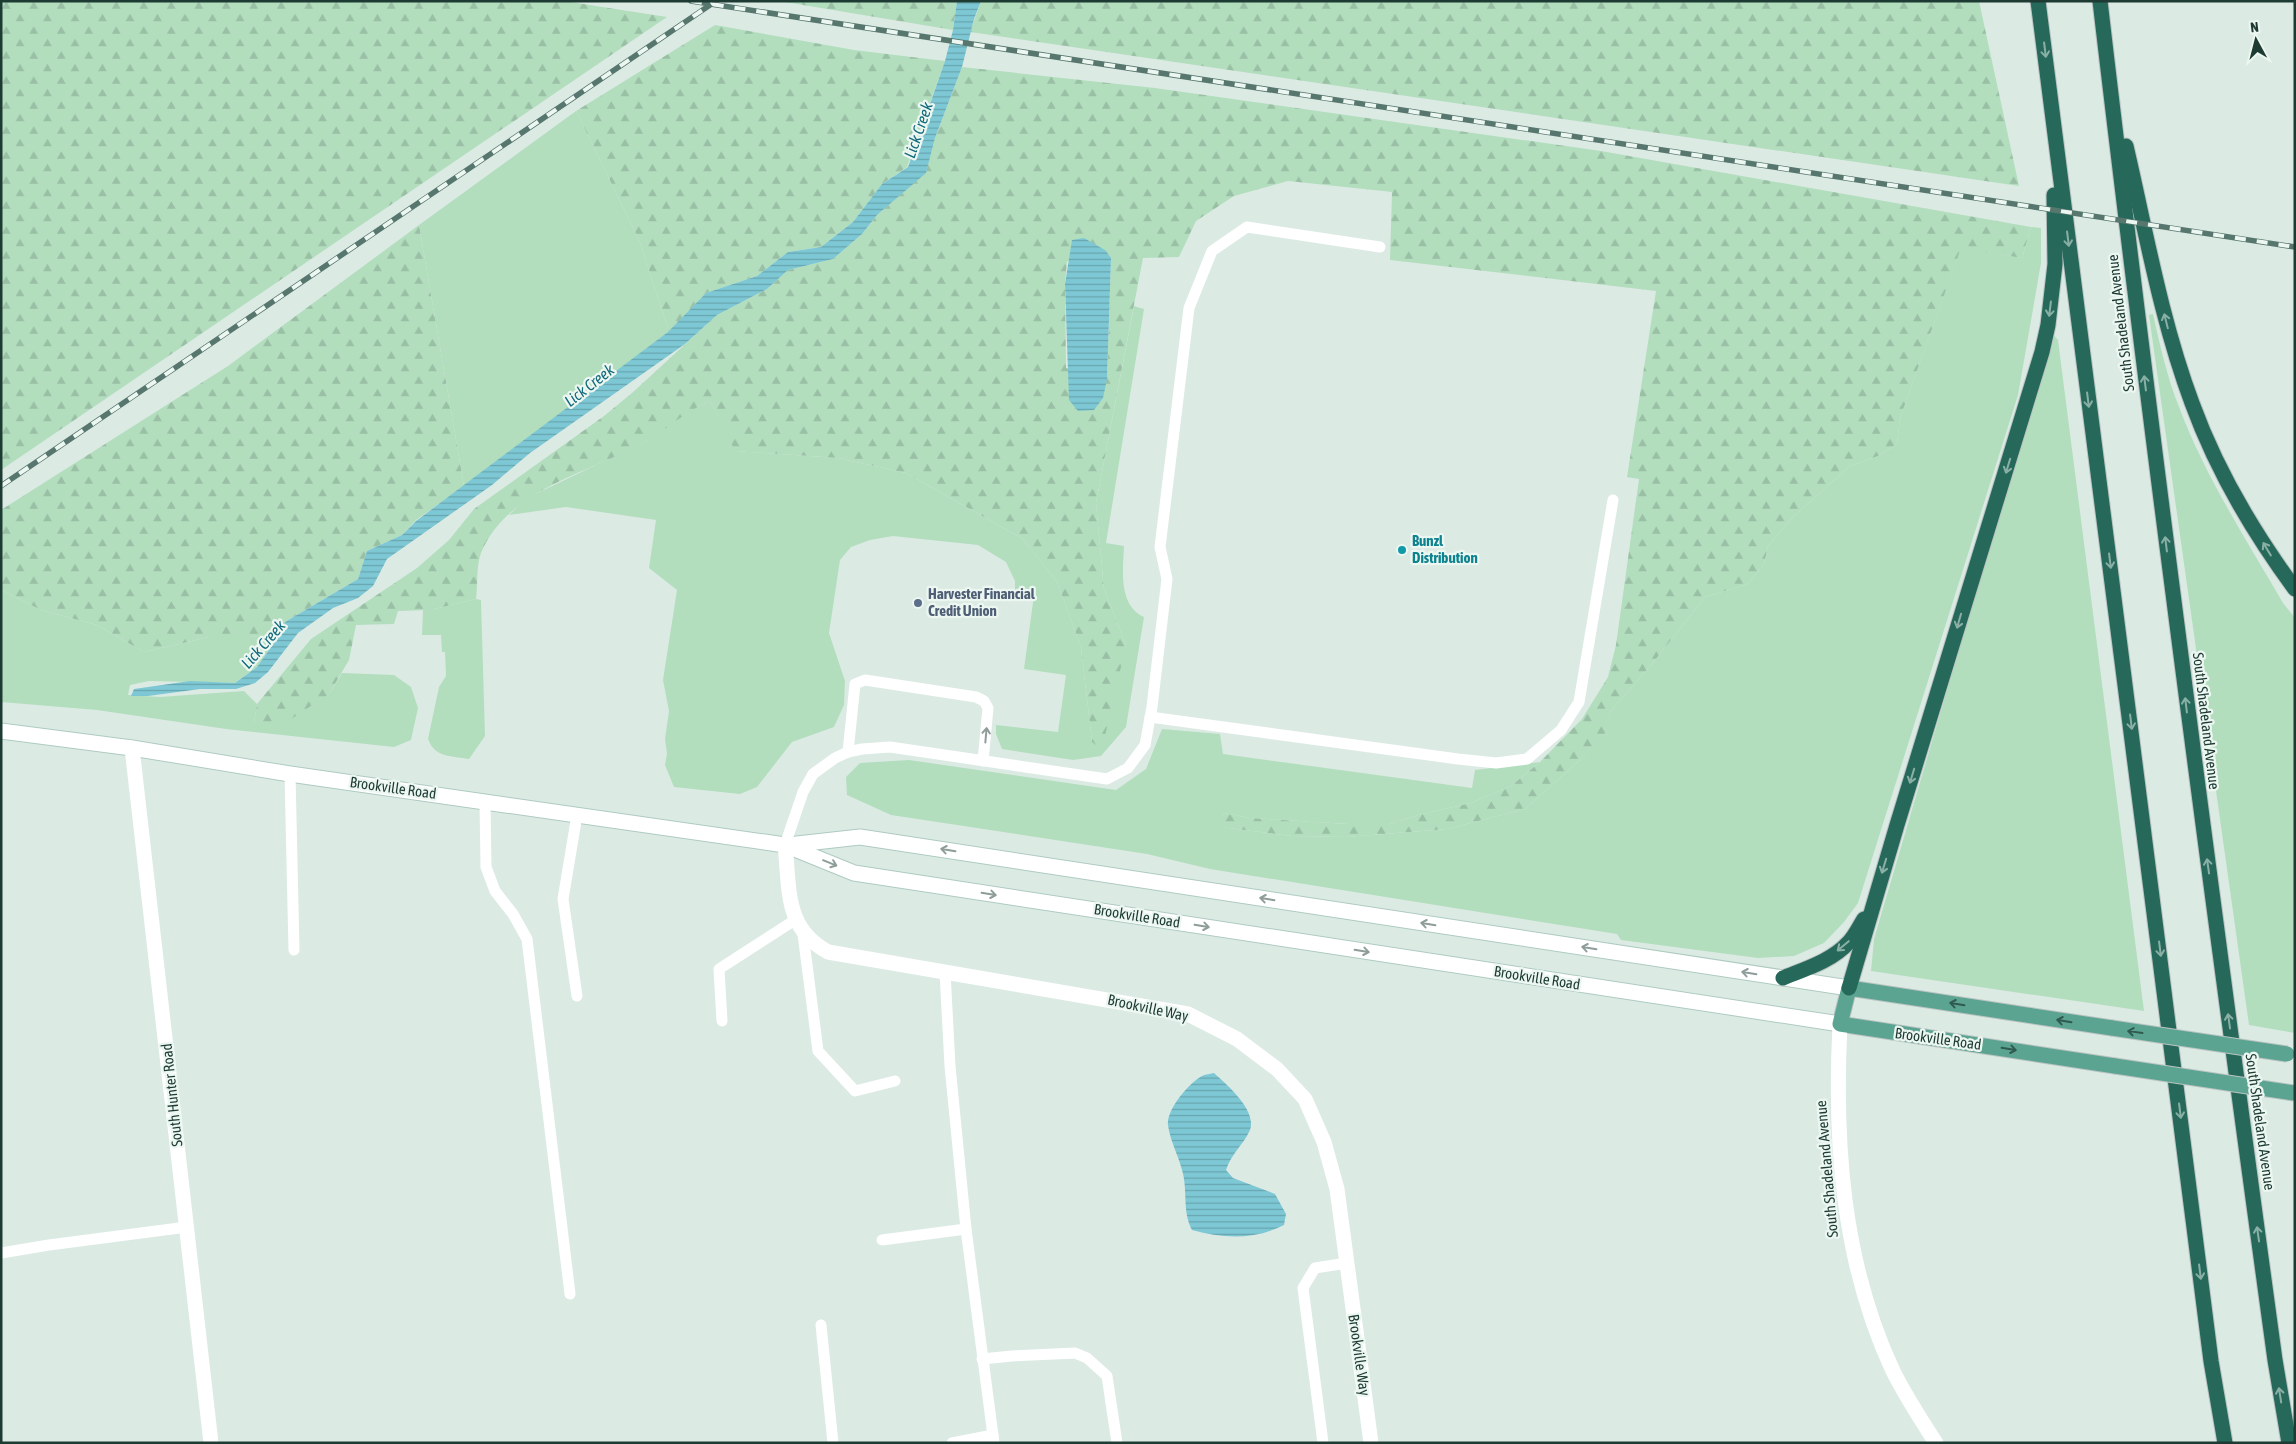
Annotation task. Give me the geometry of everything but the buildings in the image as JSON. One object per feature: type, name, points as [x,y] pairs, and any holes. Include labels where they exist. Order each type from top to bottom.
[{"type":"highway","points":[[2038,1],[2211,1361],[2224,1443]]},
{"type":"highway","name":"South Shadeland Avenue","points":[[2100,1],[2193,754],[2275,1360],[2289,1443]]},
{"type":"highway","points":[[2109,74],[2166,322],[2192,404],[2211,450],[2268,552],[2295,588]]},
{"type":"highway","points":[[1849,988],[1872,907],[2042,352],[2048,325],[2055,264],[2051,103]]},
{"type":"highway","points":[[1783,978],[1822,961],[1838,951],[1849,942],[1872,907]]},
{"type":"main road","name":"Brookville Road","points":[[1,731],[132,748],[290,774],[785,845],[854,873],[2295,1093]]},
{"type":"main road","name":"South Hunter Road","points":[[132,748],[212,1443]]},
{"type":"main road","name":"Brookville Road","points":[[785,845],[860,837],[2291,1055]]},
{"type":"main road","name":"Brookville Way","points":[[785,845],[791,905],[795,920],[803,934],[814,945],[835,955],[1188,1014],[1237,1039],[1278,1069],[1305,1099],[1324,1142],[1337,1189],[1371,1443]]},
{"type":"main road","points":[[1840,1024],[1849,988]]},
{"type":"main road","name":"South Shadeland Avenue","points":[[1840,1024],[1837,1091],[1840,1151],[1853,1256],[1870,1314],[1887,1357],[1898,1380],[1936,1443]]},
{"type":"lane","points":[[785,845],[807,782],[820,769],[848,752],[890,747],[1107,779],[1128,768],[1145,745],[1150,717],[1168,579],[1160,547],[1190,308],[1212,251],[1247,227],[1380,247]]},
{"type":"lane","points":[[1150,717],[1458,759],[1496,763],[1528,759],[1561,730],[1579,702],[1613,500]]},
{"type":"lane","points":[[848,752],[855,684],[865,680],[976,697],[984,701],[988,708],[983,761]]},
{"type":"lane","points":[[290,774],[294,950]]},
{"type":"lane","points":[[486,802],[486,867],[494,891],[513,914],[527,939],[570,1294]]},
{"type":"lane","points":[[576,996],[563,898],[577,815]]},
{"type":"lane","points":[[722,1021],[719,969],[795,920]]},
{"type":"lane","points":[[803,934],[818,1051],[855,1091],[895,1081]]},
{"type":"lane","points":[[945,972],[950,1066],[966,1229],[993,1439],[952,1443]]},
{"type":"lane","points":[[1,1253],[187,1227]]},
{"type":"lane","points":[[882,1240],[966,1229]]},
{"type":"lane","points":[[1323,1443],[1303,1288],[1315,1268],[1347,1263]]},
{"type":"lane","points":[[821,1325],[833,1443]]},
{"type":"lane","points":[[982,1359],[1075,1353],[1087,1358],[1107,1376],[1117,1443]]},
{"type":"green space","points":[[1,1],[564,1],[667,17],[1,470]]},
{"type":"green space","points":[[779,1],[957,1],[953,30]]},
{"type":"green space","points":[[981,1],[1979,1],[2019,186],[970,32]]},
{"type":"green space","points":[[715,25],[854,50],[945,61],[907,167],[882,184],[853,222],[821,247],[788,252],[757,276],[706,293],[669,332],[640,242],[576,111]]},
{"type":"green space","points":[[962,67],[1155,88],[1601,151],[2031,227],[2022,258],[1961,248],[1900,418],[1897,444],[1878,456],[1850,466],[1793,517],[1768,546],[1764,564],[1748,584],[1705,597],[1652,664],[1610,712],[1609,729],[1579,761],[1525,809],[1447,829],[1346,837],[1292,836],[1221,827],[1224,813],[1250,818],[1349,824],[1390,824],[1418,815],[1471,803],[1511,786],[1540,762],[1582,719],[1608,677],[1616,645],[1639,479],[1627,477],[1656,291],[1390,260],[1392,192],[1288,181],[1234,196],[1196,221],[1179,257],[1143,258],[1096,503],[1104,589],[1126,645],[1102,749],[1092,742],[1081,647],[1057,582],[1023,539],[906,473],[838,458],[735,451],[710,401],[692,410],[646,441],[531,497],[510,513],[494,531],[479,558],[476,599],[430,610],[398,611],[394,624],[356,625],[349,660],[329,694],[276,729],[254,723],[257,704],[311,639],[417,568],[449,540],[474,509],[604,416],[632,393],[717,315],[767,289],[788,270],[833,259],[862,234],[877,215],[926,172],[935,138]],"holes":[[[1111,258],[1107,379],[1066,368],[1065,284],[1067,261]]]},
{"type":"green space","points":[[576,111],[640,242],[669,332],[464,486],[419,225]]},
{"type":"green space","points":[[419,225],[464,486],[416,520],[402,535],[367,551],[358,579],[285,622],[281,633],[250,637],[209,637],[144,652],[97,625],[41,610],[1,590],[1,510],[228,366]]},
{"type":"green space","points":[[2031,227],[2041,228],[2041,263],[2018,395],[1858,903],[1844,922],[1824,943],[1794,956],[1758,958],[1621,940],[1617,934],[1210,869],[1147,854],[891,815],[847,795],[846,777],[860,763],[909,760],[1116,790],[1146,769],[1162,729],[1220,734],[1223,754],[1472,788],[1475,770],[1540,762],[1511,786],[1471,803],[1418,815],[1390,824],[1349,824],[1250,818],[1224,813],[1222,827],[1292,836],[1346,837],[1447,829],[1525,809],[1579,761],[1608,729],[1610,712],[1652,664],[1705,597],[1748,584],[1764,564],[1768,546],[1793,517],[1850,466],[1878,456],[1897,444],[1900,418],[1961,247],[2022,258]]},
{"type":"green space","points":[[1134,306],[1144,309],[1106,543],[1124,546],[1123,576],[1126,596],[1136,611],[1144,617],[1126,727],[1101,756],[1073,760],[1002,749],[996,734],[996,725],[1058,732],[1066,675],[1024,669],[1034,595],[1015,592],[1015,581],[1006,562],[978,545],[893,536],[870,540],[851,547],[840,560],[829,633],[845,681],[844,705],[834,727],[792,742],[757,787],[740,794],[674,787],[665,765],[667,754],[665,739],[669,711],[663,680],[677,590],[649,568],[656,520],[566,507],[509,515],[525,499],[646,441],[690,410],[710,401],[736,451],[838,458],[906,473],[1023,539],[1057,582],[1081,647],[1092,742],[1126,645],[1104,589],[1096,503]]},
{"type":"green space","points":[[2153,314],[2164,361],[2189,433],[2241,531],[2283,603],[2295,618],[2295,1033],[2249,1025],[2149,315]]},
{"type":"green space","points":[[2052,333],[2058,340],[2144,1011],[1871,971],[1874,939]]},
{"type":"green space","points":[[1,590],[41,610],[97,625],[144,652],[209,637],[250,637],[281,633],[257,667],[235,683],[149,681],[130,685],[128,695],[160,697],[244,691],[257,704],[254,723],[329,694],[342,673],[394,675],[411,687],[418,708],[411,740],[394,747],[226,729],[97,710],[1,702]]},
{"type":"green space","points":[[476,599],[481,600],[485,736],[469,759],[440,753],[435,750],[428,739],[439,687],[446,676],[445,652],[442,652],[441,635],[422,635],[423,610]]},
{"type":"water","name":"Lick Creek","points":[[957,1],[981,1],[974,19],[962,67],[935,138],[926,173],[877,215],[862,234],[833,259],[788,270],[767,289],[717,315],[685,344],[530,453],[492,485],[387,559],[373,586],[358,598],[333,608],[298,633],[268,672],[255,683],[236,689],[200,689],[148,696],[131,696],[134,689],[190,681],[235,683],[257,667],[281,633],[285,622],[358,579],[367,551],[402,535],[416,521],[668,332],[706,293],[757,276],[788,252],[821,247],[853,222],[882,184],[908,167],[945,61],[953,30]]},
{"type":"water","points":[[1084,238],[1105,250],[1111,258],[1107,379],[1103,398],[1094,410],[1078,411],[1069,400],[1065,284],[1072,240]]},
{"type":"water","points":[[1214,1073],[1240,1098],[1249,1114],[1251,1122],[1250,1130],[1226,1170],[1233,1178],[1275,1194],[1286,1214],[1284,1225],[1273,1230],[1250,1236],[1227,1236],[1192,1230],[1189,1223],[1184,1178],[1170,1137],[1168,1119],[1174,1105],[1191,1084],[1202,1076]]},
{"type":"railway","points":[[691,1],[2295,247]]},
{"type":"railway","points":[[1,486],[713,3]]},
{"type":"place","name":"Bunzl Distribution","points":[[1402,550]]},
{"type":"place","name":"Harvester Financial Credit Union","points":[[918,603]]}]
